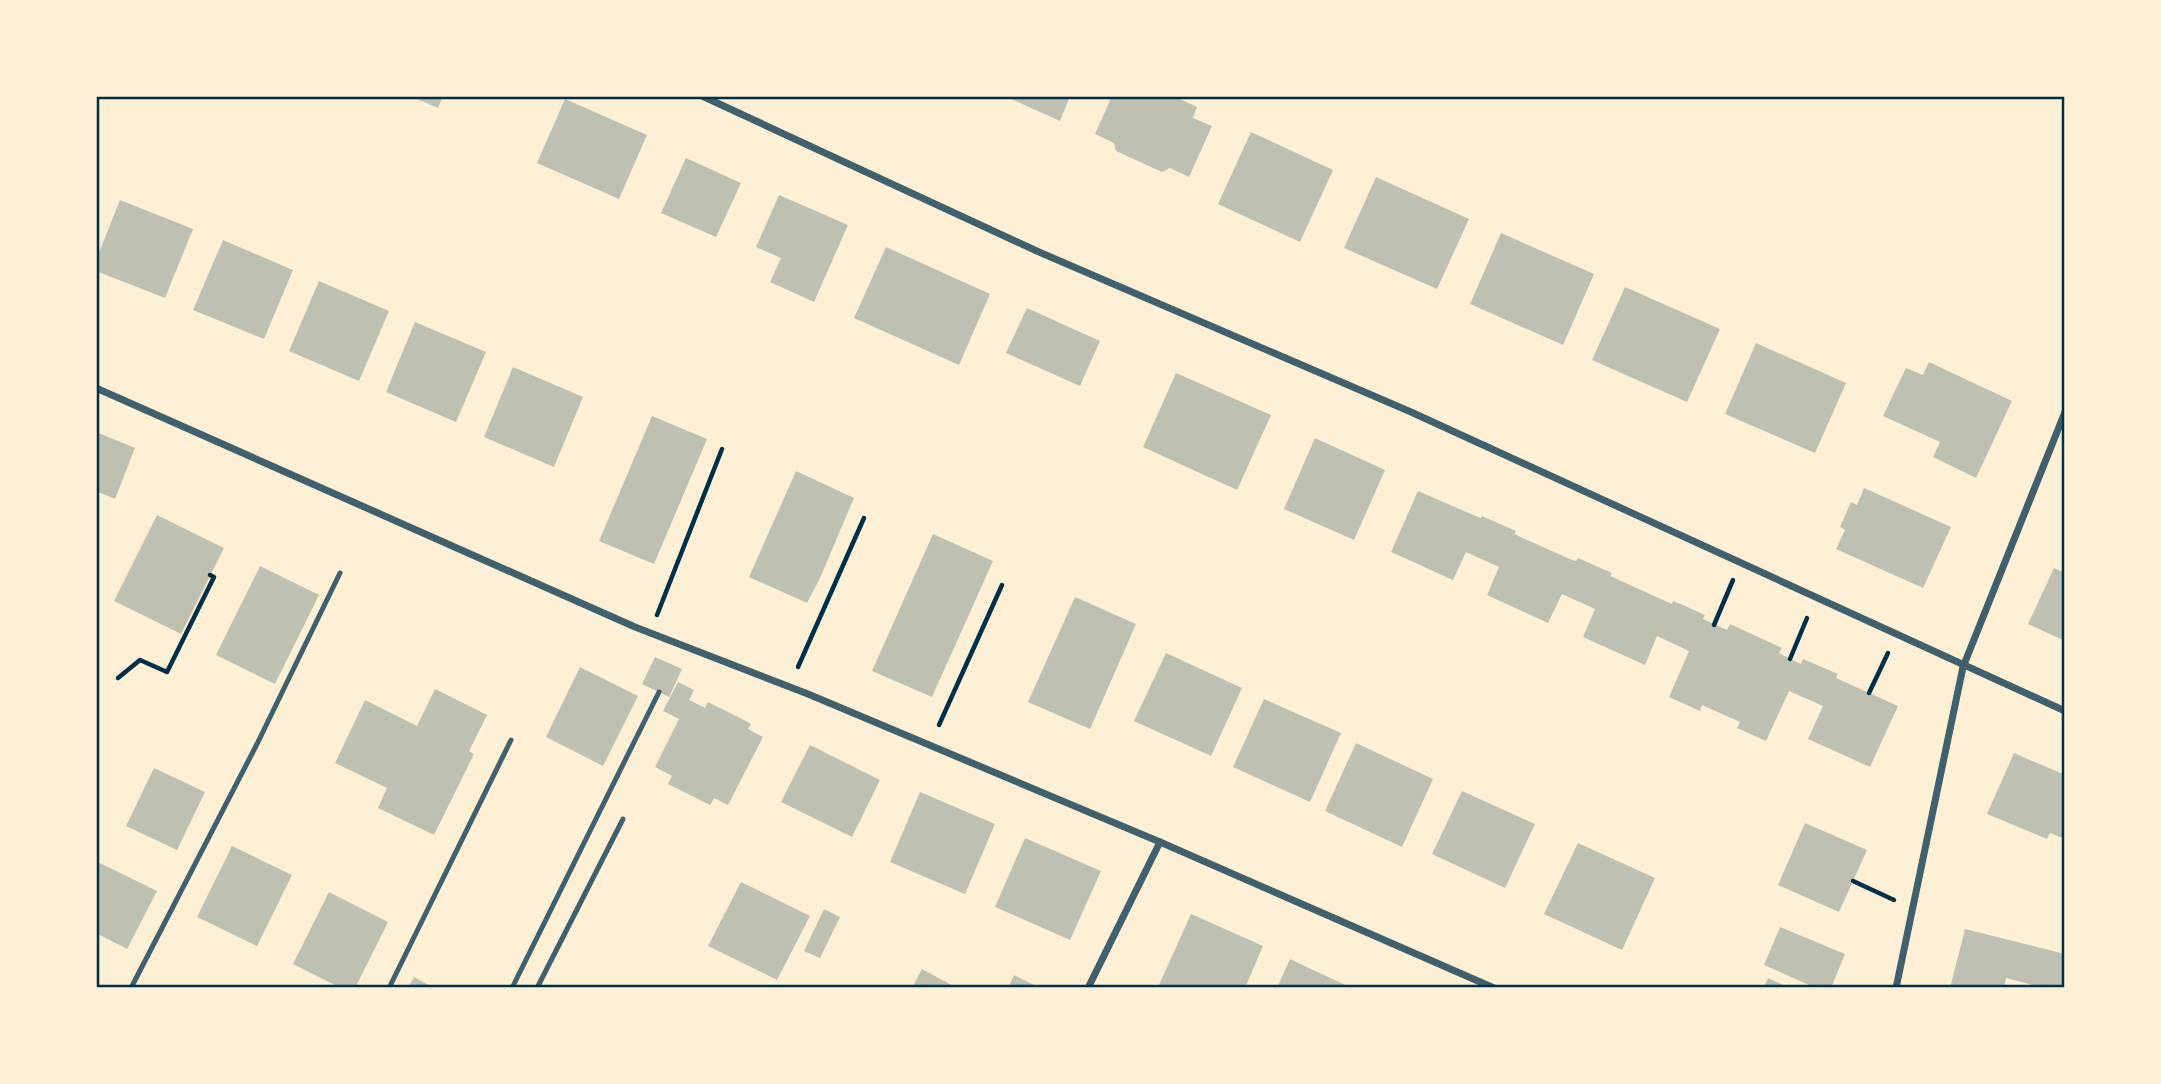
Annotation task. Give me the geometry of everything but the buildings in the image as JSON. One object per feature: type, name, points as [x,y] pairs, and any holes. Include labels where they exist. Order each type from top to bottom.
[{"type":"street","points":[[702,96],[1027,246],[1411,412],[2065,712]]},
{"type":"street","points":[[96,388],[650,633],[789,687],[1160,842],[1494,988]]},
{"type":"street","points":[[1896,988],[1963,667],[2065,412]]},
{"type":"street","points":[[1088,988],[1160,842]]},
{"type":"lane","points":[[131,988],[257,744],[340,573]]},
{"type":"lane","points":[[512,988],[659,691]]},
{"type":"lane","points":[[389,988],[511,740]]},
{"type":"lane","points":[[537,988],[623,819]]},
{"type":"path","points":[[650,633],[722,449]]},
{"type":"path","points":[[789,687],[864,518]]},
{"type":"path","points":[[1714,625],[1740,564]]},
{"type":"path","points":[[118,678],[141,660],[167,672],[197,605],[214,577],[210,575]]},
{"type":"path","points":[[929,745],[1002,585]]},
{"type":"path","points":[[1790,659],[1816,598]]},
{"type":"path","points":[[1869,693],[1895,635]]},
{"type":"path","points":[[1853,881],[1913,909]]}]
